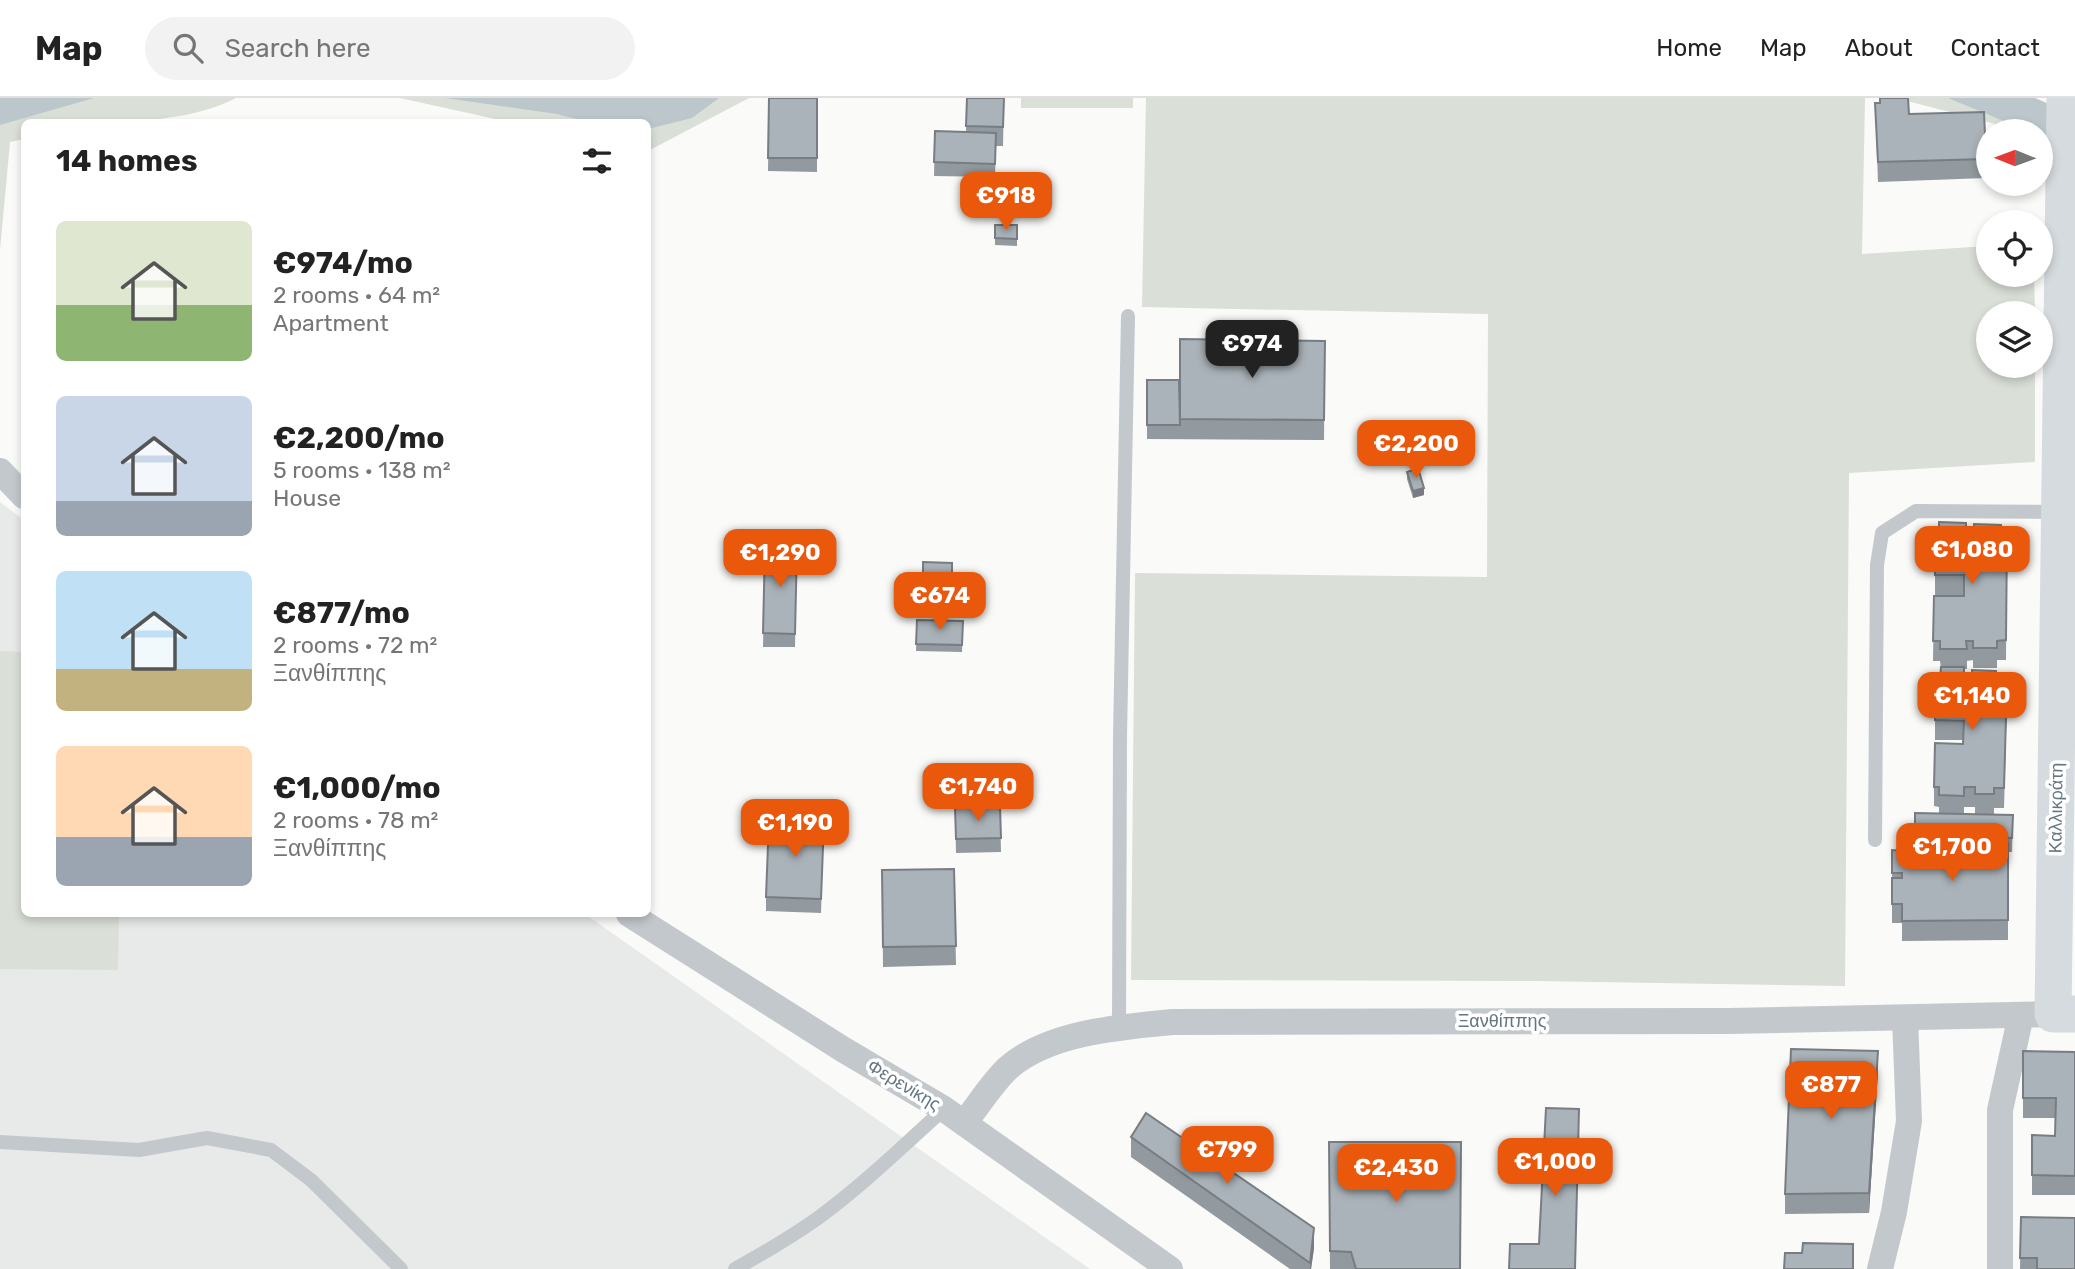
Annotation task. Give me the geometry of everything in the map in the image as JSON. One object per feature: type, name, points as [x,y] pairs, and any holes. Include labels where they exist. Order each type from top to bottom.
[{"type":"street","name":"Καλλικράτη","points":[[2050,1014],[2060,512],[2067,476],[2065,98]]},
{"type":"street","points":[[0,471],[21,493]]},
{"type":"street","name":"Φερενίκης","points":[[634,917],[954,1116],[1170,1269]]},
{"type":"street","name":"Ξανθίππης","points":[[954,1116],[1007,1069],[1025,1057],[1049,1045],[1119,1027],[1173,1022],[1729,1021],[2050,1014]]},
{"type":"street","points":[[2000,1269],[2000,1110],[2050,1014]]},
{"type":"street","points":[[1880,1269],[1894,1212],[1909,1121],[1905,1018]]},
{"type":"lane","points":[[1119,1027],[1128,316]]},
{"type":"lane","points":[[1875,840],[1877,565],[1882,533],[1916,511],[2060,512]]},
{"type":"lane","points":[[735,1269],[818,1217],[954,1116]]},
{"type":"lane","points":[[0,1142],[139,1150],[207,1138],[271,1150],[311,1180],[401,1269]]},
{"type":"shaded area","points":[[0,98],[236,98],[213,108],[161,119],[21,119],[21,140],[10,142],[0,250]]},
{"type":"shaded area","points":[[0,98],[94,98],[0,125]]},
{"type":"shaded area","points":[[400,98],[749,98],[651,149],[651,119],[495,119]]},
{"type":"shaded area","points":[[445,98],[719,98],[692,118],[651,128],[651,119],[576,119]]},
{"type":"shaded area","points":[[1021,98],[1133,98],[1133,108],[1021,108]]},
{"type":"shaded area","points":[[1146,98],[1865,98],[1862,254],[1976,247],[1976,287],[2034,287],[2035,301],[1976,301],[1976,378],[2035,378],[2035,462],[1849,473],[1845,986],[1537,981],[1131,980],[1135,573],[1487,577],[1488,314],[1142,307]]},
{"type":"shaded area","points":[[1896,98],[2028,98],[2029,119],[1976,119]]},
{"type":"shaded area","points":[[1948,98],[2035,98],[2075,115],[2075,151],[2053,142],[2053,119],[1999,119]]},
{"type":"shaded area","points":[[0,502],[21,518],[21,917],[589,917],[1090,1269],[0,1269]]},
{"type":"shaded area","points":[[0,651],[21,652],[21,917],[119,917],[118,970],[0,969]]},
{"type":"building","points":[[769,98],[817,98],[817,158],[768,158]]},
{"type":"building","points":[[967,98],[1004,98],[1003,127],[966,126]]},
{"type":"building","points":[[1880,98],[1908,98],[1909,114],[1984,112],[1984,119],[1976,119],[1976,159],[1878,162],[1875,103],[1880,103]]},
{"type":"building","points":[[935,131],[996,133],[995,164],[934,162]]},
{"type":"building","points":[[995,225],[1017,225],[1017,239],[995,238]]},
{"type":"building","points":[[1180,339],[1325,341],[1324,420],[1180,419]]},
{"type":"building","points":[[1147,380],[1179,380],[1180,425],[1147,425]]},
{"type":"building","points":[[1418,468],[1424,488],[1413,491],[1407,472]]},
{"type":"building","points":[[1939,522],[1966,523],[1966,533],[1974,533],[1974,524],[2001,525],[2000,534],[2007,534],[2006,640],[1997,641],[1997,648],[1973,648],[1973,641],[1966,641],[1967,649],[1940,649],[1940,641],[1933,641],[1934,596],[1964,596],[1964,575],[1935,575],[1935,532],[1939,532]]},
{"type":"building","points":[[765,545],[797,545],[795,634],[763,633]]},
{"type":"building","points":[[923,562],[952,563],[952,591],[923,590]]},
{"type":"building","points":[[917,620],[963,621],[962,645],[916,644]]},
{"type":"building","points":[[1941,667],[1964,667],[1964,681],[1972,681],[1972,670],[1996,671],[1996,681],[2007,681],[2004,788],[1994,788],[1994,794],[1975,794],[1975,787],[1964,787],[1964,796],[1939,795],[1939,787],[1934,787],[1935,743],[1963,744],[1964,721],[1935,720],[1937,680],[1940,680]]},
{"type":"building","points":[[1000,807],[1001,838],[956,839],[955,808]]},
{"type":"building","points":[[1915,813],[2013,815],[2012,838],[1915,836]]},
{"type":"building","points":[[769,819],[824,821],[821,899],[766,897]]},
{"type":"building","points":[[1901,843],[1940,843],[1940,863],[1965,863],[1965,843],[2008,843],[2008,920],[1902,921],[1902,904],[1892,904],[1892,878],[1902,878],[1902,873],[1892,873],[1892,850],[1902,851]]},
{"type":"building","points":[[954,869],[956,946],[883,947],[882,870]]},
{"type":"building","points":[[1791,1049],[1878,1051],[1869,1193],[1785,1194]]},
{"type":"building","points":[[2023,1051],[2075,1052],[2075,1176],[2032,1175],[2032,1135],[2055,1136],[2056,1098],[2023,1098]]},
{"type":"building","points":[[1546,1108],[1579,1109],[1575,1269],[1509,1269],[1510,1244],[1539,1244]]},
{"type":"building","points":[[1146,1113],[1314,1228],[1310,1263],[1131,1137]]},
{"type":"building","points":[[1329,1142],[1461,1142],[1460,1269],[1356,1269],[1351,1252],[1330,1251]]},
{"type":"building","points":[[2021,1217],[2075,1218],[2075,1269],[2037,1269],[2037,1258],[2020,1258]]},
{"type":"building","points":[[1803,1243],[1853,1244],[1853,1269],[1784,1269],[1785,1253],[1802,1253]]}]
